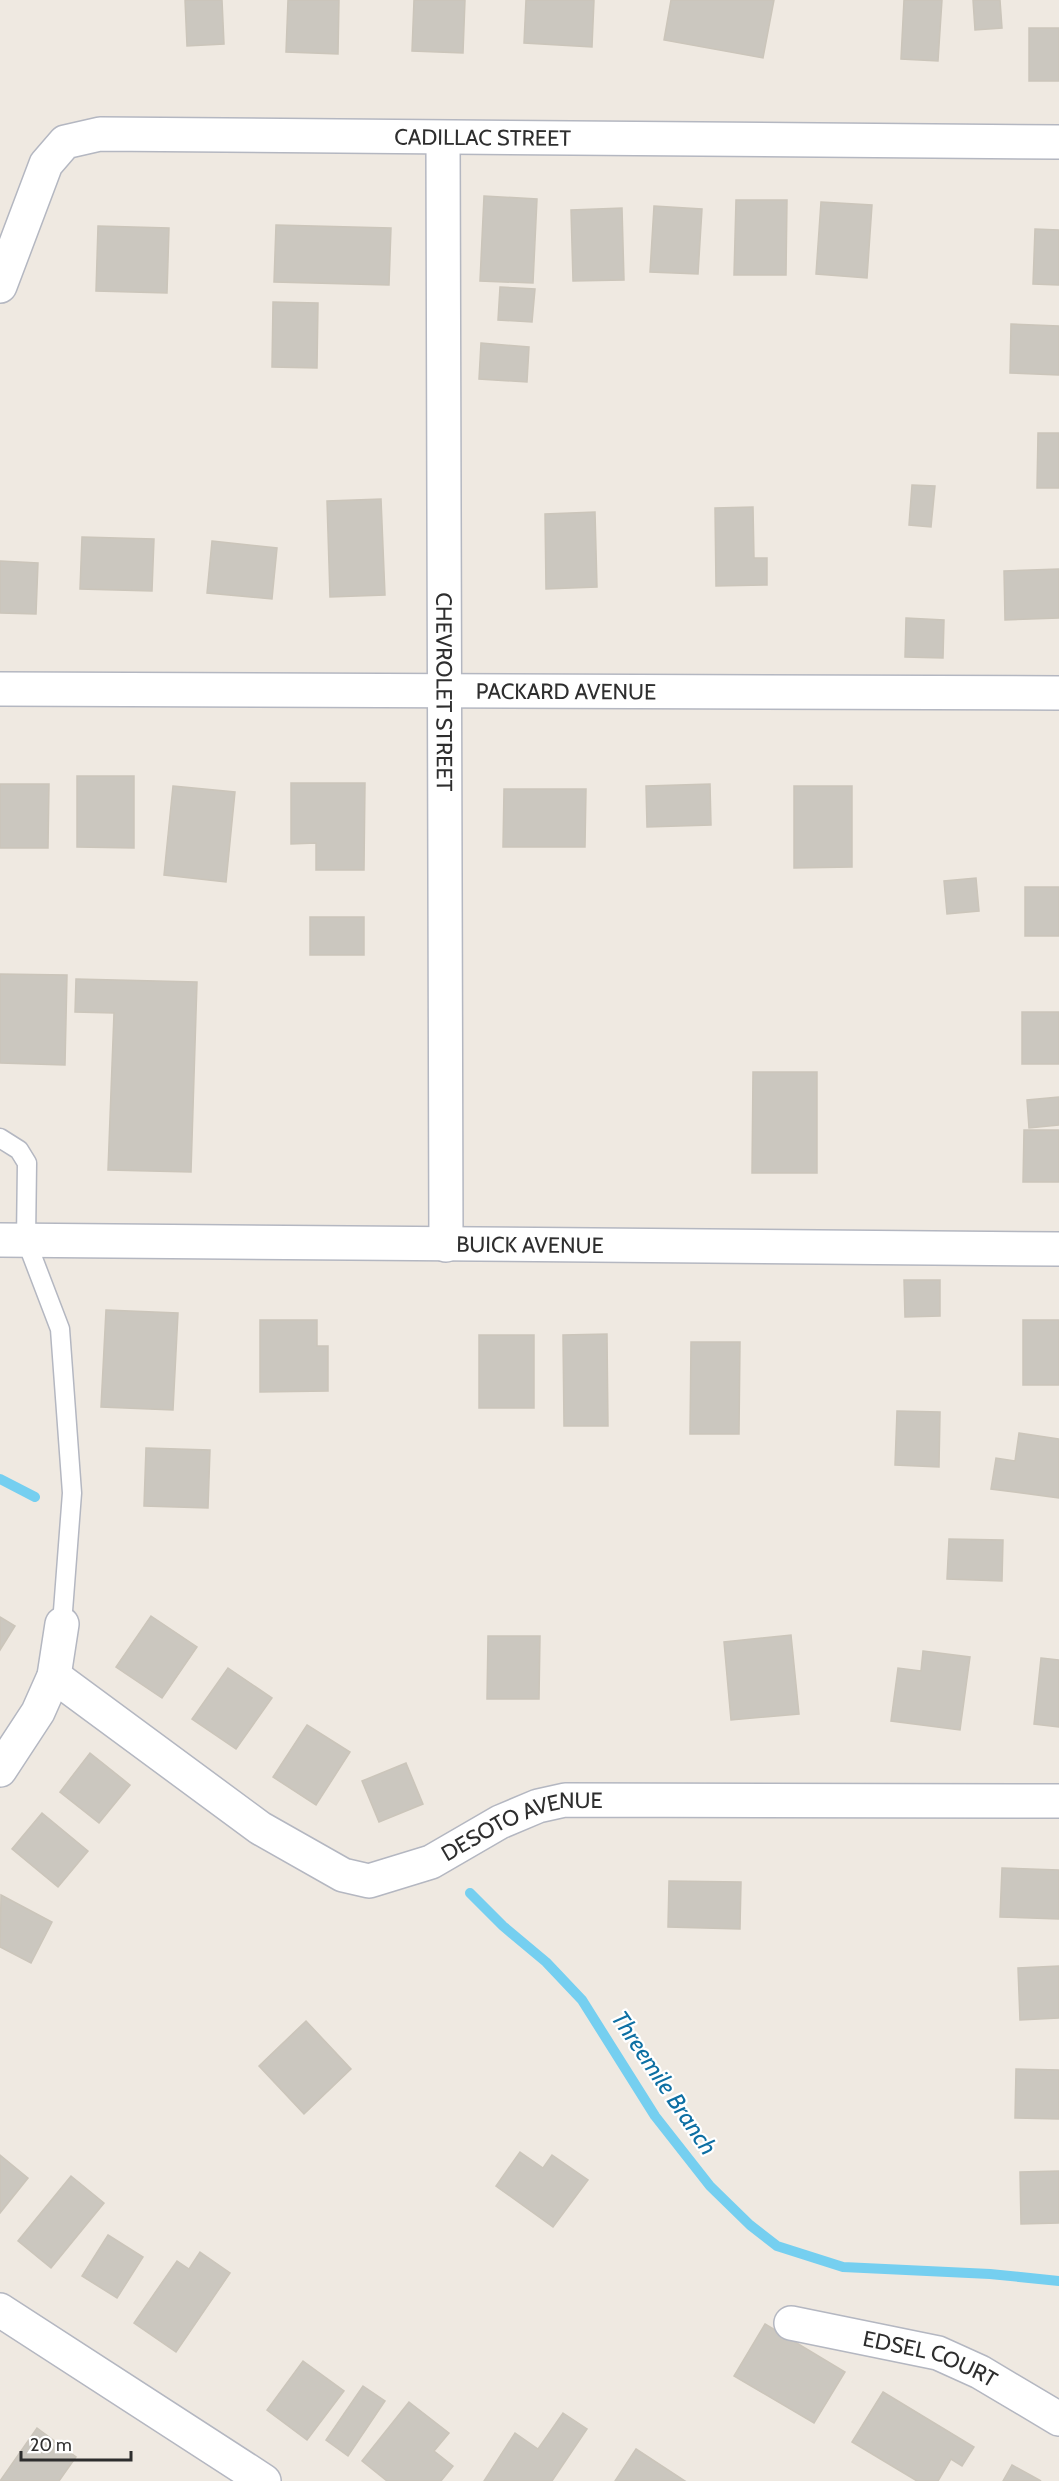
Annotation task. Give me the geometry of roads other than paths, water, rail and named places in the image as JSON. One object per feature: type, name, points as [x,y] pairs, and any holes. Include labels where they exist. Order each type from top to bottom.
[{"type":"street","name":"CADILLAC STREET","points":[[0,286],[46,164],[65,142],[100,134],[1059,142]]},
{"type":"street","name":"CHEVROLET STREET","points":[[443,138],[447,1245]]},
{"type":"street","name":"PACKARD AVENUE","points":[[0,689],[1059,693]]},
{"type":"street","name":"BUICK AVENUE","points":[[13,1240],[1059,1249]]},
{"type":"street","points":[[0,1770],[38,1712],[54,1676],[62,1624]]},
{"type":"street","name":"DESOTO AVENUE","points":[[54,1676],[260,1828],[343,1875],[369,1881],[431,1862],[500,1822],[538,1806],[565,1800],[1059,1801]]},
{"type":"street","points":[[0,2310],[264,2481]]},
{"type":"street","name":"EDSEL COURT","points":[[791,2324],[938,2353],[980,2372],[1059,2418]]},
{"type":"lane","points":[[0,1138],[19,1150],[27,1163],[13,1240],[60,1329],[72,1493],[62,1624]]},
{"type":"waterway","name":"Threemile Branch","points":[[0,1479],[35,1497]]},
{"type":"waterway","name":"Threemile Branch","points":[[470,1893],[503,1926],[546,1962],[582,2000],[655,2116],[710,2186],[750,2225],[777,2246],[843,2267],[990,2274],[1059,2281]]}]
